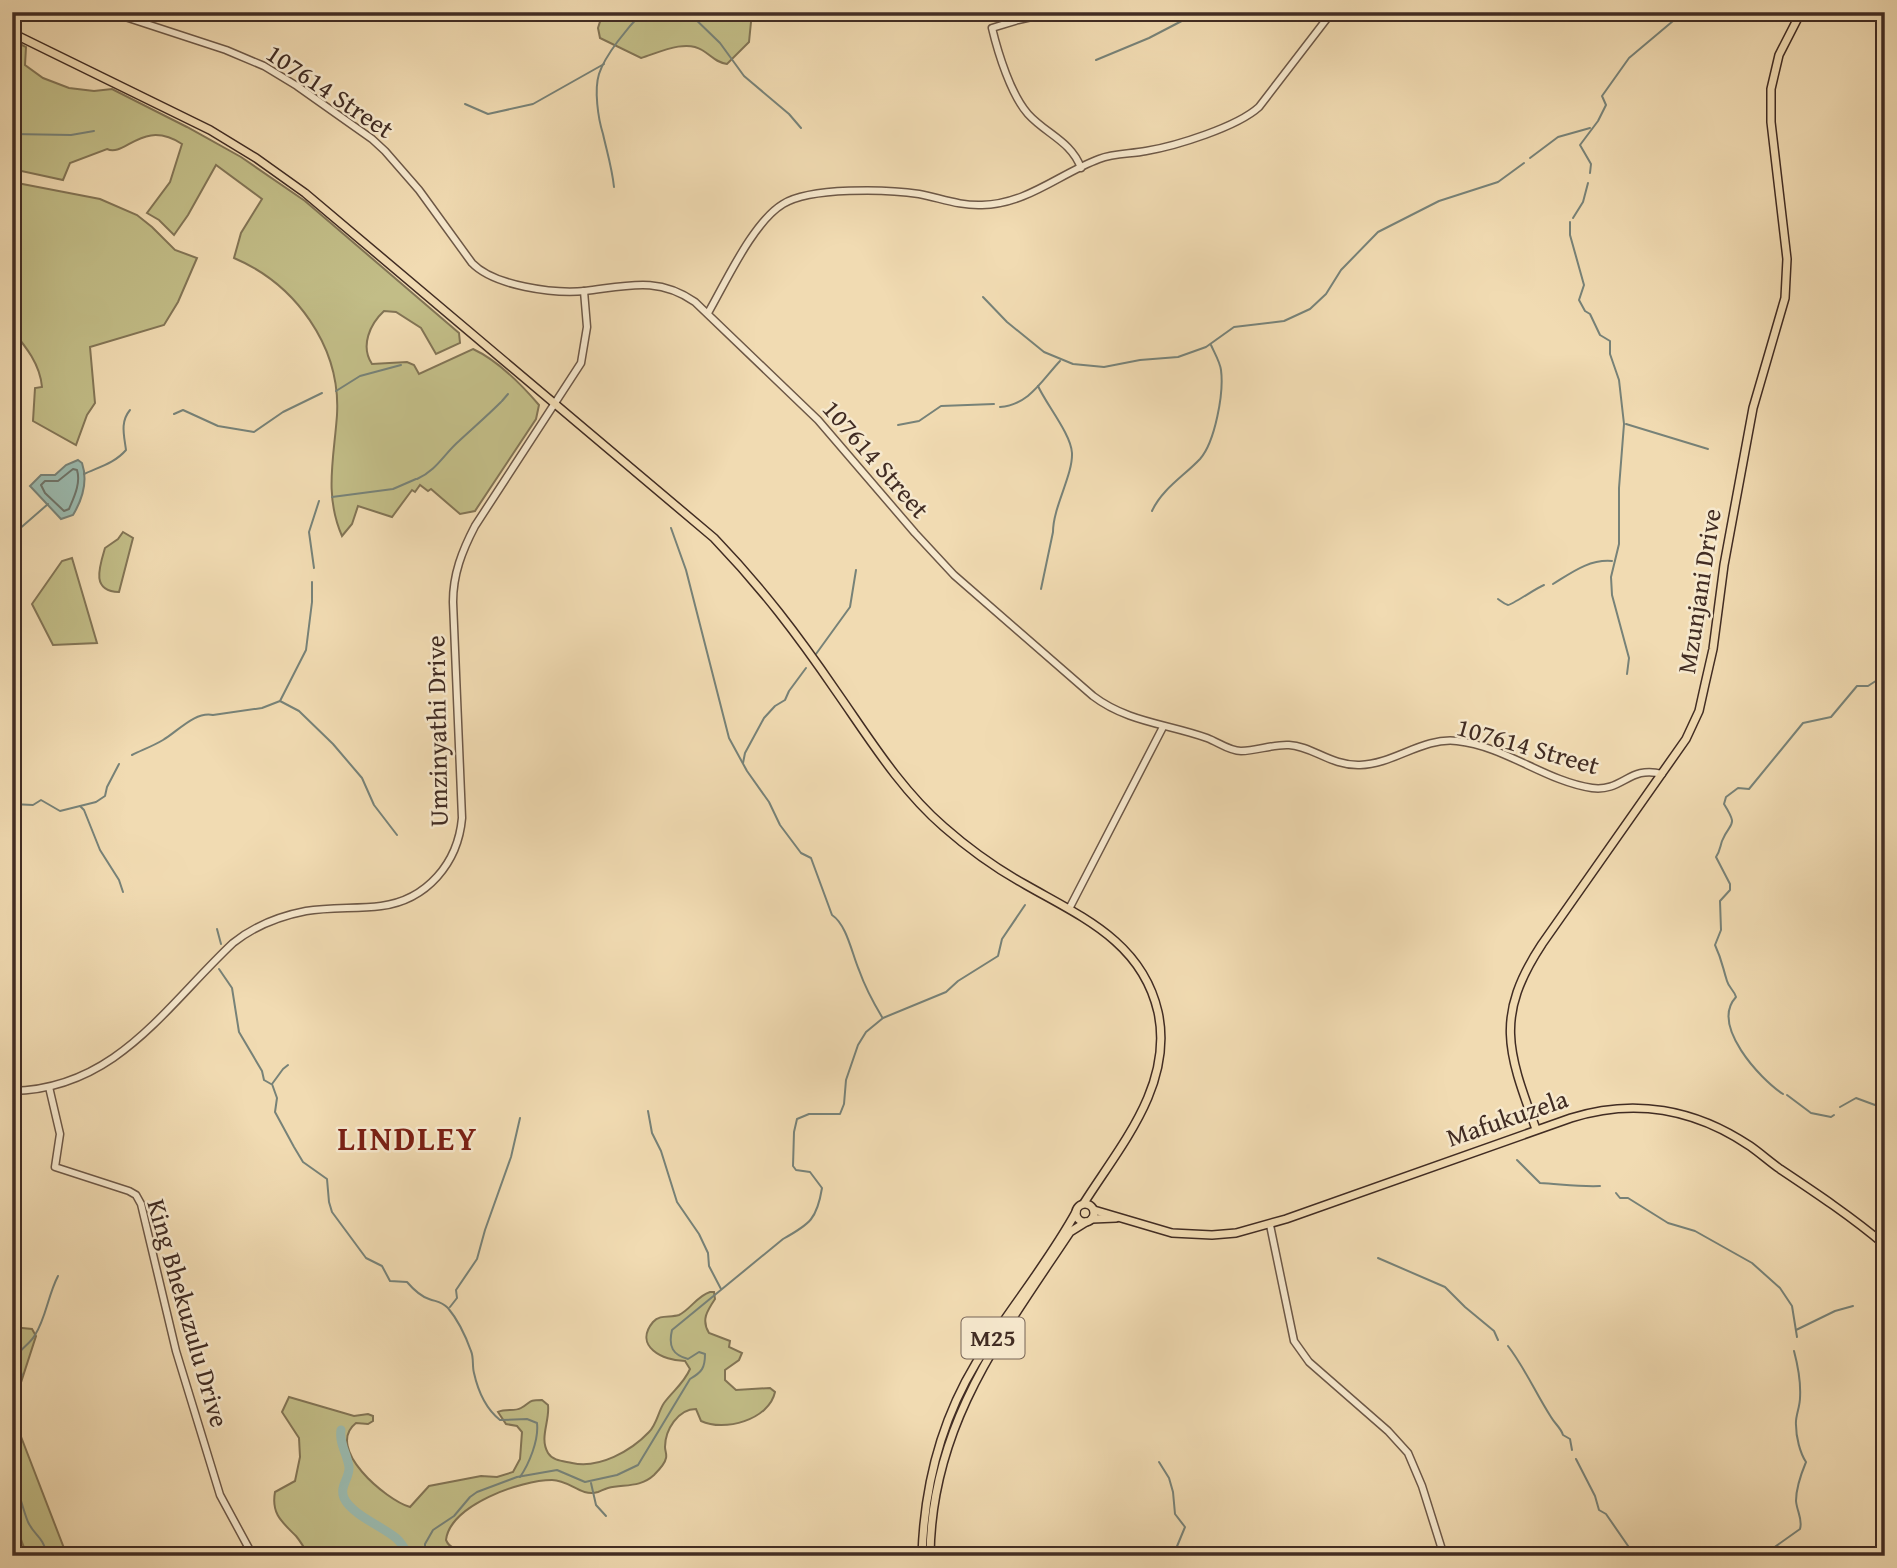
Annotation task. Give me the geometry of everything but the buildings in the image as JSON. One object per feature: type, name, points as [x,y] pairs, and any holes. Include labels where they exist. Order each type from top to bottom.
[{"type":"main road","name":"Mzunjani Drive","points":[[1536,1129],[1513,1053],[1511,1018],[1514,996],[1527,966],[1686,739],[1699,711],[1713,649],[1724,565],[1753,408],[1784,298],[1787,259],[1771,122],[1771,89],[1779,55],[1801,12]]},
{"type":"main road","name":"M25","points":[[12,33],[210,130],[305,193],[714,538],[747,572],[791,626],[891,769],[915,799],[942,826],[991,864],[1108,933],[1137,962],[1154,998],[1160,1025],[1160,1058],[1154,1081],[1148,1097],[1095,1193],[1089,1220],[1070,1232],[996,1344],[966,1397],[950,1438],[936,1490],[929,1556]]},
{"type":"main road","name":"Mafukuzela","points":[[1116,1218],[1172,1233],[1236,1233],[1270,1225],[1536,1129],[1609,1108],[1639,1107],[1682,1114],[1703,1121],[1749,1146],[1885,1245]]},
{"type":"main road","name":"M25","points":[[922,1556],[931,1475],[956,1402],[976,1363],[1079,1206],[1090,1206]]},
{"type":"main road","points":[[1090,1206],[1116,1218]]},
{"type":"main road","points":[[1076,1212],[1080,1220],[1116,1218]]},
{"type":"street","name":"107614 Street","points":[[110,12],[203,41],[257,63],[297,86],[360,130],[396,162],[472,262],[488,276],[550,289],[584,291],[639,284],[657,285],[684,295],[708,313],[818,420],[915,533],[967,588],[1103,704],[1118,712],[1207,738],[1238,751],[1288,745],[1350,765],[1372,764],[1426,744],[1455,740],[1482,747],[1567,782],[1594,788],[1611,787],[1641,771],[1662,774]]},
{"type":"street","points":[[708,313],[761,225],[775,210],[790,201],[827,193],[891,192],[919,194],[967,205],[983,205],[1002,203],[1028,195],[1106,157],[1168,146],[1246,118],[1259,107],[1332,12]]},
{"type":"street","points":[[1051,13],[992,28],[1018,102],[1033,119],[1072,150],[1081,168]]},
{"type":"street","name":"Umzinyathi Drive","points":[[12,1091],[49,1087],[88,1074],[126,1050],[227,949],[248,933],[294,914],[381,906],[400,901],[419,892],[442,872],[457,847],[462,818],[453,602],[455,577],[475,526],[581,362],[587,327],[584,291]]},
{"type":"street","points":[[1069,909],[1163,727]]},
{"type":"street","name":"King Bhekuzulu Drive","points":[[49,1087],[60,1133],[55,1167],[129,1191],[136,1195],[141,1204],[176,1351],[220,1495],[253,1556]]},
{"type":"street","points":[[1270,1225],[1294,1341],[1309,1362],[1388,1431],[1408,1453],[1422,1486],[1444,1556]]},
{"type":"shaded area","points":[[603,12],[752,12],[749,42],[727,64],[702,50],[688,46],[641,58],[600,38],[598,28]]},
{"type":"shaded area","points":[[12,40],[26,47],[25,65],[43,78],[69,88],[94,91],[112,89],[241,157],[305,201],[459,333],[460,343],[436,354],[421,328],[396,312],[384,311],[368,336],[368,357],[372,364],[407,362],[414,365],[419,374],[473,349],[501,366],[517,381],[539,405],[536,419],[475,511],[460,514],[431,489],[428,491],[420,485],[415,492],[412,490],[392,517],[358,506],[352,524],[342,536],[336,521],[332,491],[337,415],[331,365],[310,320],[294,301],[256,269],[234,258],[241,233],[262,199],[216,165],[174,235],[159,220],[147,213],[170,182],[182,144],[156,135],[70,163],[63,180],[12,169]]},
{"type":"shaded area","points":[[12,182],[100,199],[137,215],[175,250],[197,258],[178,302],[164,325],[90,347],[95,403],[87,415],[76,445],[33,421],[35,388],[42,387],[41,379],[32,356],[12,330]]},
{"type":"shaded area","points":[[123,532],[133,538],[119,592],[110,591],[101,583],[99,570],[105,548]]},
{"type":"shaded area","points":[[72,558],[97,643],[53,645],[32,604],[62,561]]},
{"type":"shaded area","points":[[714,1292],[715,1299],[705,1320],[709,1333],[730,1341],[729,1347],[742,1353],[739,1360],[725,1370],[725,1380],[736,1390],[770,1388],[775,1392],[764,1410],[733,1424],[721,1425],[701,1421],[696,1409],[678,1417],[667,1434],[664,1463],[649,1479],[638,1484],[592,1493],[558,1481],[539,1481],[489,1497],[460,1516],[450,1527],[446,1540],[452,1547],[477,1549],[493,1556],[309,1556],[276,1512],[275,1492],[295,1481],[300,1457],[299,1438],[282,1412],[289,1397],[354,1416],[373,1416],[373,1421],[368,1424],[356,1423],[348,1434],[348,1446],[353,1459],[374,1484],[410,1507],[429,1486],[481,1476],[497,1477],[513,1472],[520,1459],[522,1432],[517,1426],[506,1424],[498,1412],[518,1409],[532,1401],[542,1400],[548,1405],[544,1441],[553,1458],[582,1464],[603,1461],[624,1452],[652,1429],[664,1403],[682,1383],[690,1369],[685,1361],[668,1358],[653,1350],[646,1338],[648,1331],[656,1320],[679,1315],[701,1296]]},
{"type":"shaded area","points":[[12,1327],[32,1329],[36,1336],[15,1401],[13,1416],[67,1556],[27,1556],[19,1534],[12,1526]]},
{"type":"water","points":[[78,460],[82,463],[84,477],[81,497],[73,515],[61,519],[30,486],[41,475],[55,475],[66,465]]},
{"type":"waterway","points":[[614,187],[598,112],[599,74],[624,33],[643,12]]},
{"type":"waterway","points":[[688,12],[720,43],[744,76],[789,114],[801,128]]},
{"type":"waterway","points":[[1096,60],[1149,38],[1199,12]]},
{"type":"waterway","points":[[1676,19],[1683,12]]},
{"type":"waterway","points":[[1590,173],[1591,164],[1580,145],[1606,105],[1602,96],[1629,58],[1673,21]]},
{"type":"waterway","points":[[465,104],[488,114],[533,104],[604,64]]},
{"type":"waterway","points":[[1530,158],[1558,137],[1590,128]]},
{"type":"waterway","points":[[12,134],[71,135],[94,131]]},
{"type":"waterway","points":[[983,297],[1007,322],[1044,352],[1073,364],[1104,367],[1140,360],[1178,357],[1206,347],[1234,327],[1284,321],[1310,309],[1326,294],[1341,270],[1378,232],[1439,201],[1498,182],[1524,163]]},
{"type":"waterway","points":[[1573,218],[1583,202],[1588,183]]},
{"type":"waterway","points":[[1570,222],[1570,235],[1584,285],[1579,300],[1590,314],[1600,335],[1610,341],[1610,354],[1619,380],[1624,424],[1619,488],[1619,544],[1611,577],[1612,595],[1629,658],[1627,674]]},
{"type":"waterway","points":[[1152,511],[1167,489],[1200,459],[1210,441],[1220,404],[1222,380],[1211,345]]},
{"type":"waterway","points":[[1000,407],[1027,397],[1060,361]]},
{"type":"waterway","points":[[336,391],[360,376],[401,365]]},
{"type":"waterway","points":[[1038,386],[1063,428],[1072,453],[1056,512],[1041,589]]},
{"type":"waterway","points":[[174,414],[183,410],[218,426],[254,432],[283,412],[322,393]]},
{"type":"waterway","points":[[502,401],[508,394]]},
{"type":"waterway","points":[[417,479],[435,466],[501,402]]},
{"type":"waterway","points":[[898,425],[919,421],[941,406],[994,404]]},
{"type":"waterway","points":[[84,474],[112,461],[126,450],[124,424],[130,410]]},
{"type":"waterway","points":[[1626,424],[1708,449]]},
{"type":"waterway","points":[[332,497],[393,489],[416,479]]},
{"type":"waterway","points":[[314,568],[309,532],[319,501]]},
{"type":"waterway","points":[[12,540],[17,531],[48,504]]},
{"type":"waterway","points":[[671,528],[686,570],[729,738],[747,771],[769,802],[780,825],[801,853],[811,858],[832,915],[842,926],[864,982],[882,1017]]},
{"type":"waterway","points":[[1553,584],[1588,564],[1612,561]]},
{"type":"waterway","points":[[816,654],[850,607],[856,570]]},
{"type":"waterway","points":[[132,755],[163,740],[200,716],[262,708],[280,701],[306,650],[312,582]]},
{"type":"waterway","points":[[1498,599],[1508,605],[1544,585]]},
{"type":"waterway","points":[[1885,665],[1885,671]]},
{"type":"waterway","points":[[743,763],[745,753],[764,718],[785,700],[806,668]]},
{"type":"waterway","points":[[1783,1094],[1751,1064],[1733,1036],[1729,1022],[1730,1009],[1736,997],[1728,983],[1715,945],[1721,930],[1720,901],[1730,890],[1730,884],[1716,857],[1732,824],[1724,804],[1726,797],[1738,788],[1749,789],[1803,723],[1831,717],[1857,686],[1868,686],[1885,675]]},
{"type":"waterway","points":[[280,701],[299,711],[333,744],[362,778],[374,805],[397,835]]},
{"type":"waterway","points":[[12,804],[33,805],[41,800],[60,811],[96,802],[105,796],[119,764]]},
{"type":"waterway","points":[[80,806],[123,892]]},
{"type":"waterway","points":[[425,1556],[425,1544],[433,1530],[454,1516],[477,1492],[517,1477],[557,1470],[585,1482],[617,1475],[638,1465],[690,1379],[700,1372],[704,1363],[705,1354],[699,1352],[688,1359],[675,1353],[671,1346],[672,1330],[783,1239],[800,1229],[815,1214],[822,1188],[810,1172],[796,1170],[793,1166],[797,1119],[809,1114],[840,1114],[844,1104],[846,1080],[858,1045],[866,1032],[883,1018],[946,992],[958,981],[998,956],[1002,939],[1025,905]]},
{"type":"waterway","points":[[217,929],[221,944]]},
{"type":"waterway","points":[[219,969],[232,988],[239,1032],[262,1071],[264,1080],[271,1084]]},
{"type":"waterway","points":[[288,1065],[272,1084],[277,1098],[275,1112],[303,1162],[327,1179],[332,1212],[366,1258],[382,1266],[390,1281],[407,1282],[423,1296],[448,1308],[469,1346],[480,1393],[495,1415],[500,1420],[527,1419],[537,1423],[533,1451],[520,1477]]},
{"type":"waterway","points":[[1787,1095],[1811,1113],[1831,1117],[1834,1115]]},
{"type":"waterway","points":[[1840,1107],[1856,1098],[1875,1105],[1885,1097]]},
{"type":"waterway","points":[[648,1111],[652,1133],[661,1151],[677,1202],[699,1234],[708,1253],[709,1266],[721,1289]]},
{"type":"waterway","points":[[450,1307],[457,1298],[456,1290],[477,1259],[511,1157],[520,1118]]},
{"type":"waterway","points":[[1517,1160],[1540,1183],[1600,1186]]},
{"type":"waterway","points":[[1616,1193],[1620,1198],[1628,1198],[1668,1223],[1695,1231],[1752,1263],[1780,1288],[1792,1306],[1797,1337]]},
{"type":"waterway","points":[[1378,1258],[1445,1287],[1494,1331],[1498,1340]]},
{"type":"waterway","points":[[12,1391],[22,1375],[16,1357],[39,1328],[58,1276]]},
{"type":"waterway","points":[[1796,1330],[1835,1311],[1853,1306]]},
{"type":"waterway","points":[[1508,1346],[1563,1435],[1570,1439],[1572,1450]]},
{"type":"waterway","points":[[1762,1556],[1800,1529],[1801,1525],[1796,1496],[1806,1462],[1800,1450],[1796,1430],[1800,1386],[1794,1351]]},
{"type":"waterway","points":[[341,1430],[341,1440],[349,1467],[343,1490],[344,1498],[360,1515],[396,1538],[410,1556]]},
{"type":"waterway","points":[[1576,1459],[1595,1496],[1599,1510],[1606,1514],[1635,1556]]},
{"type":"waterway","points":[[1159,1462],[1169,1478],[1175,1514],[1185,1527],[1173,1556]]},
{"type":"waterway","points":[[12,1475],[28,1522],[41,1540],[47,1556]]},
{"type":"waterway","points":[[591,1483],[596,1505],[606,1516]]},
{"type":"district","name":"LINDLEY","points":[[408,1138]]}]
